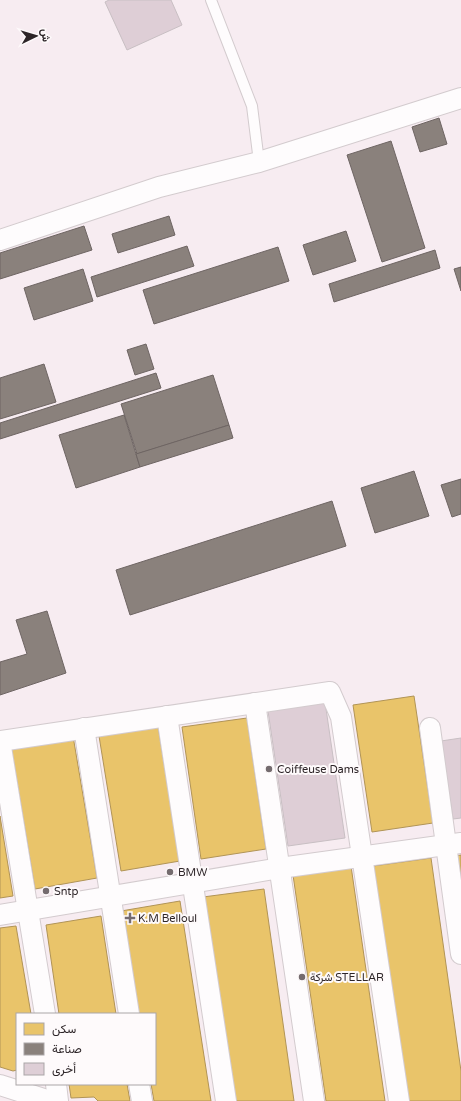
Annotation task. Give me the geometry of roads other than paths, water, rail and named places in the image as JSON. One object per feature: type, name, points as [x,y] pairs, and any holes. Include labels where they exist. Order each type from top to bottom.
[{"type":"street","points":[[0,240],[159,187],[260,162],[461,98]]},
{"type":"street","points":[[44,1013],[0,741],[330,692],[341,718],[399,1101]]},
{"type":"street","points":[[255,703],[314,1101]]},
{"type":"street","points":[[167,716],[226,1101]]},
{"type":"street","points":[[84,728],[129,1013]]},
{"type":"street","points":[[430,728],[454,844],[461,954]]},
{"type":"street","points":[[0,915],[280,868],[454,844]]},
{"type":"street","points":[[0,1085],[50,1101]]},
{"type":"street","points":[[56,1085],[58,1101]]},
{"type":"street","points":[[139,1085],[142,1101]]},
{"type":"lane","points":[[211,0],[252,106],[260,162]]},
{"type":"place","name":"Coiffeuse Dams","points":[[269,769]]},
{"type":"place","name":"BMW","points":[[170,872]]},
{"type":"place","name":"Sntp","points":[[46,891]]},
{"type":"place","name":"K.M Belloul","points":[[130,918]]},
{"type":"place","name":"شركة STELLAR","points":[[302,977]]}]
